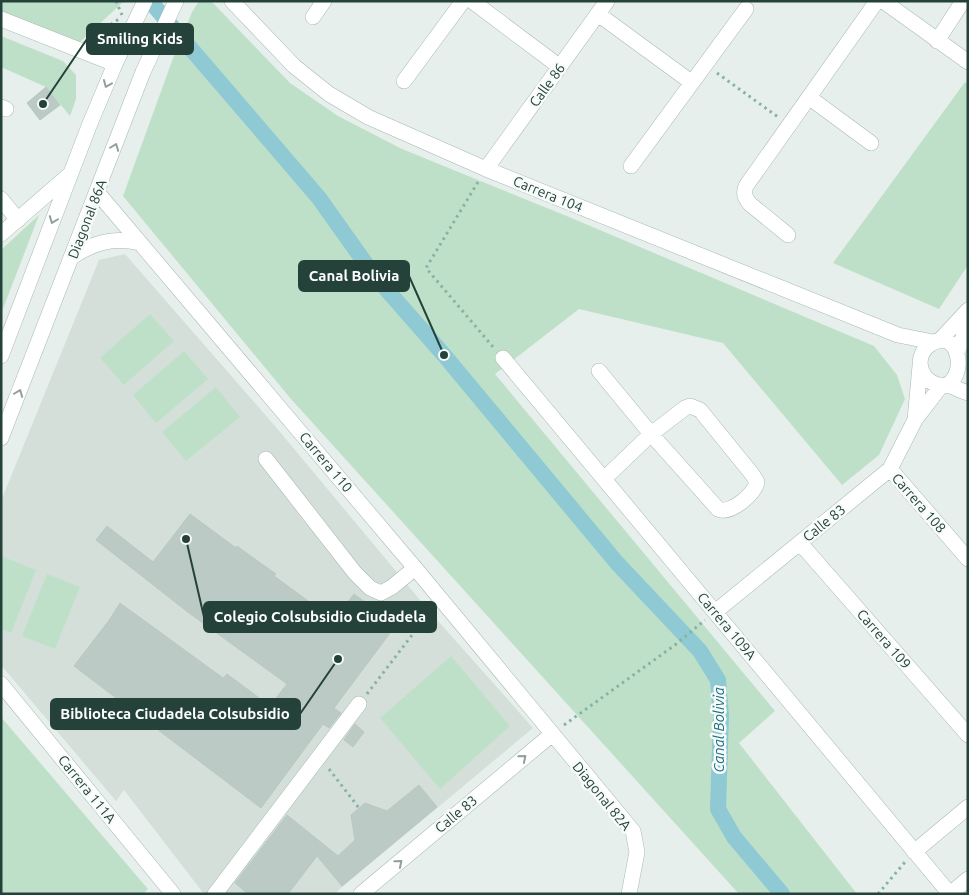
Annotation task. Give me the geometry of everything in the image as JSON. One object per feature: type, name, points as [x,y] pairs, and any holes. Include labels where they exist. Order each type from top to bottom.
[{"type":"street","points":[[1,356],[70,174],[115,64],[145,1]]},
{"type":"street","name":"Carrera 104","points":[[232,1],[294,66],[329,94],[368,117],[486,169],[898,335],[937,341]]},
{"type":"street","points":[[313,17],[324,1]]},
{"type":"street","points":[[404,81],[463,1]]},
{"type":"street","points":[[472,1],[560,67]]},
{"type":"street","points":[[788,235],[750,204],[745,198],[746,186],[877,1]]},
{"type":"street","points":[[883,1],[968,62]]},
{"type":"street","points":[[938,41],[963,1]]},
{"type":"street","name":"Diagonal 86A","points":[[1,438],[153,50],[174,6]]},
{"type":"street","points":[[603,7],[691,82]]},
{"type":"street","name":"Calle 86","points":[[486,169],[603,7]]},
{"type":"street","points":[[631,166],[746,8]]},
{"type":"street","points":[[1,19],[115,64]]},
{"type":"street","points":[[810,98],[871,143]]},
{"type":"street","points":[[1,234],[70,174]]},
{"type":"street","name":"Carrera 110","points":[[97,192],[415,568],[551,735]]},
{"type":"street","points":[[1,199],[18,220]]},
{"type":"street","points":[[72,256],[87,247],[104,241],[122,240],[140,243]]},
{"type":"street","points":[[920,362],[924,351],[937,341],[968,310]]},
{"type":"street","points":[[944,385],[959,378],[963,373],[965,359],[963,352],[968,324]]},
{"type":"street","name":"Carrera 104","points":[[898,335],[920,362],[928,380],[968,393]]},
{"type":"street","points":[[937,341],[947,341],[963,352]]},
{"type":"street","name":"Carrera 109A","points":[[503,358],[950,894]]},
{"type":"street","name":"Calle 83","points":[[915,420],[920,362]]},
{"type":"street","points":[[599,371],[651,434],[718,509],[722,511],[730,509],[752,493],[756,488],[757,482],[700,410],[694,407],[685,408],[651,434],[604,479]]},
{"type":"street","name":"Calle 83","points":[[715,612],[890,469],[915,420],[944,385]]},
{"type":"street","points":[[266,459],[355,573],[370,588],[381,593],[392,587],[415,568]]},
{"type":"street","name":"Carrera 108","points":[[890,469],[968,559]]},
{"type":"street","name":"Carrera 109","points":[[800,543],[968,735]]},
{"type":"street","name":"Carrera 111A","points":[[1,684],[173,894]]},
{"type":"street","points":[[215,894],[359,704]]},
{"type":"street","name":"Calle 83","points":[[361,894],[551,735]]},
{"type":"street","name":"Diagonal 82A","points":[[551,735],[633,831],[637,852],[628,894]]},
{"type":"street","points":[[914,852],[968,807]]},
{"type":"street","points":[[950,894],[968,879]]},
{"type":"path","points":[[76,48],[123,17],[116,1]]},
{"type":"path","points":[[705,64],[789,125]]},
{"type":"path","points":[[486,169],[426,268],[503,358]]},
{"type":"path","points":[[359,704],[440,598]]},
{"type":"path","points":[[551,735],[696,629]]},
{"type":"path","points":[[319,756],[359,808]]},
{"type":"path","points":[[878,894],[914,852]]},
{"type":"shaded area","points":[[125,254],[275,426],[430,612],[533,728],[334,894],[204,894],[124,790],[116,801],[1,665],[1,501],[99,260]]},
{"type":"green space","points":[[1,1],[123,2],[80,42],[1,11]]},
{"type":"green space","points":[[199,1],[211,1],[290,83],[338,116],[402,149],[569,217],[874,346],[897,375],[905,399],[879,455],[842,485],[723,343],[579,309],[495,374],[775,711],[739,743],[857,894],[739,894],[291,399],[123,196],[172,61],[192,12]]},
{"type":"green space","points":[[1,36],[63,61],[76,75],[76,99],[70,116],[46,87],[1,67]]},
{"type":"green space","points":[[965,82],[968,84],[968,265],[939,309],[833,263]]},
{"type":"green space","points":[[39,215],[1,314],[1,250]]},
{"type":"green space","points":[[150,314],[174,341],[124,385],[100,358]]},
{"type":"green space","points":[[184,351],[208,379],[156,423],[133,395]]},
{"type":"green space","points":[[216,387],[240,417],[186,461],[162,432]]},
{"type":"green space","points":[[1,556],[36,570],[11,633],[1,629]]},
{"type":"green space","points":[[47,574],[80,587],[55,649],[22,636]]},
{"type":"green space","points":[[451,656],[510,726],[440,789],[380,718]]},
{"type":"green space","points":[[1,717],[148,889],[143,894],[1,894]]},
{"type":"building","points":[[46,87],[60,105],[40,120],[27,103]]},
{"type":"building","points":[[190,514],[236,548],[237,546],[276,574],[274,576],[334,620],[354,594],[396,625],[334,708],[341,713],[329,728],[323,724],[261,808],[74,666],[120,603],[223,678],[227,674],[270,706],[287,684],[189,613],[96,540],[107,526],[153,562]]},
{"type":"building","points":[[355,724],[364,732],[353,747],[344,740]]},
{"type":"building","points":[[419,785],[437,807],[342,886],[317,856],[288,894],[248,894],[235,883],[287,815],[338,856],[355,840],[351,815],[365,803],[387,811]]},
{"type":"waterway","name":"Canal Bolivia","points":[[150,1],[319,198],[373,274],[444,355],[617,563],[700,651],[718,680],[721,716],[718,809],[734,837],[782,894]]},
{"type":"place","name":"Smiling Kids","points":[[43,104]]},
{"type":"place","name":"Canal Bolivia","points":[[444,355]]},
{"type":"place","name":"Colegio Colsubsidio Ciudadela","points":[[186,539]]},
{"type":"place","name":"Biblioteca Ciudadela Colsubsidio","points":[[338,659]]}]
